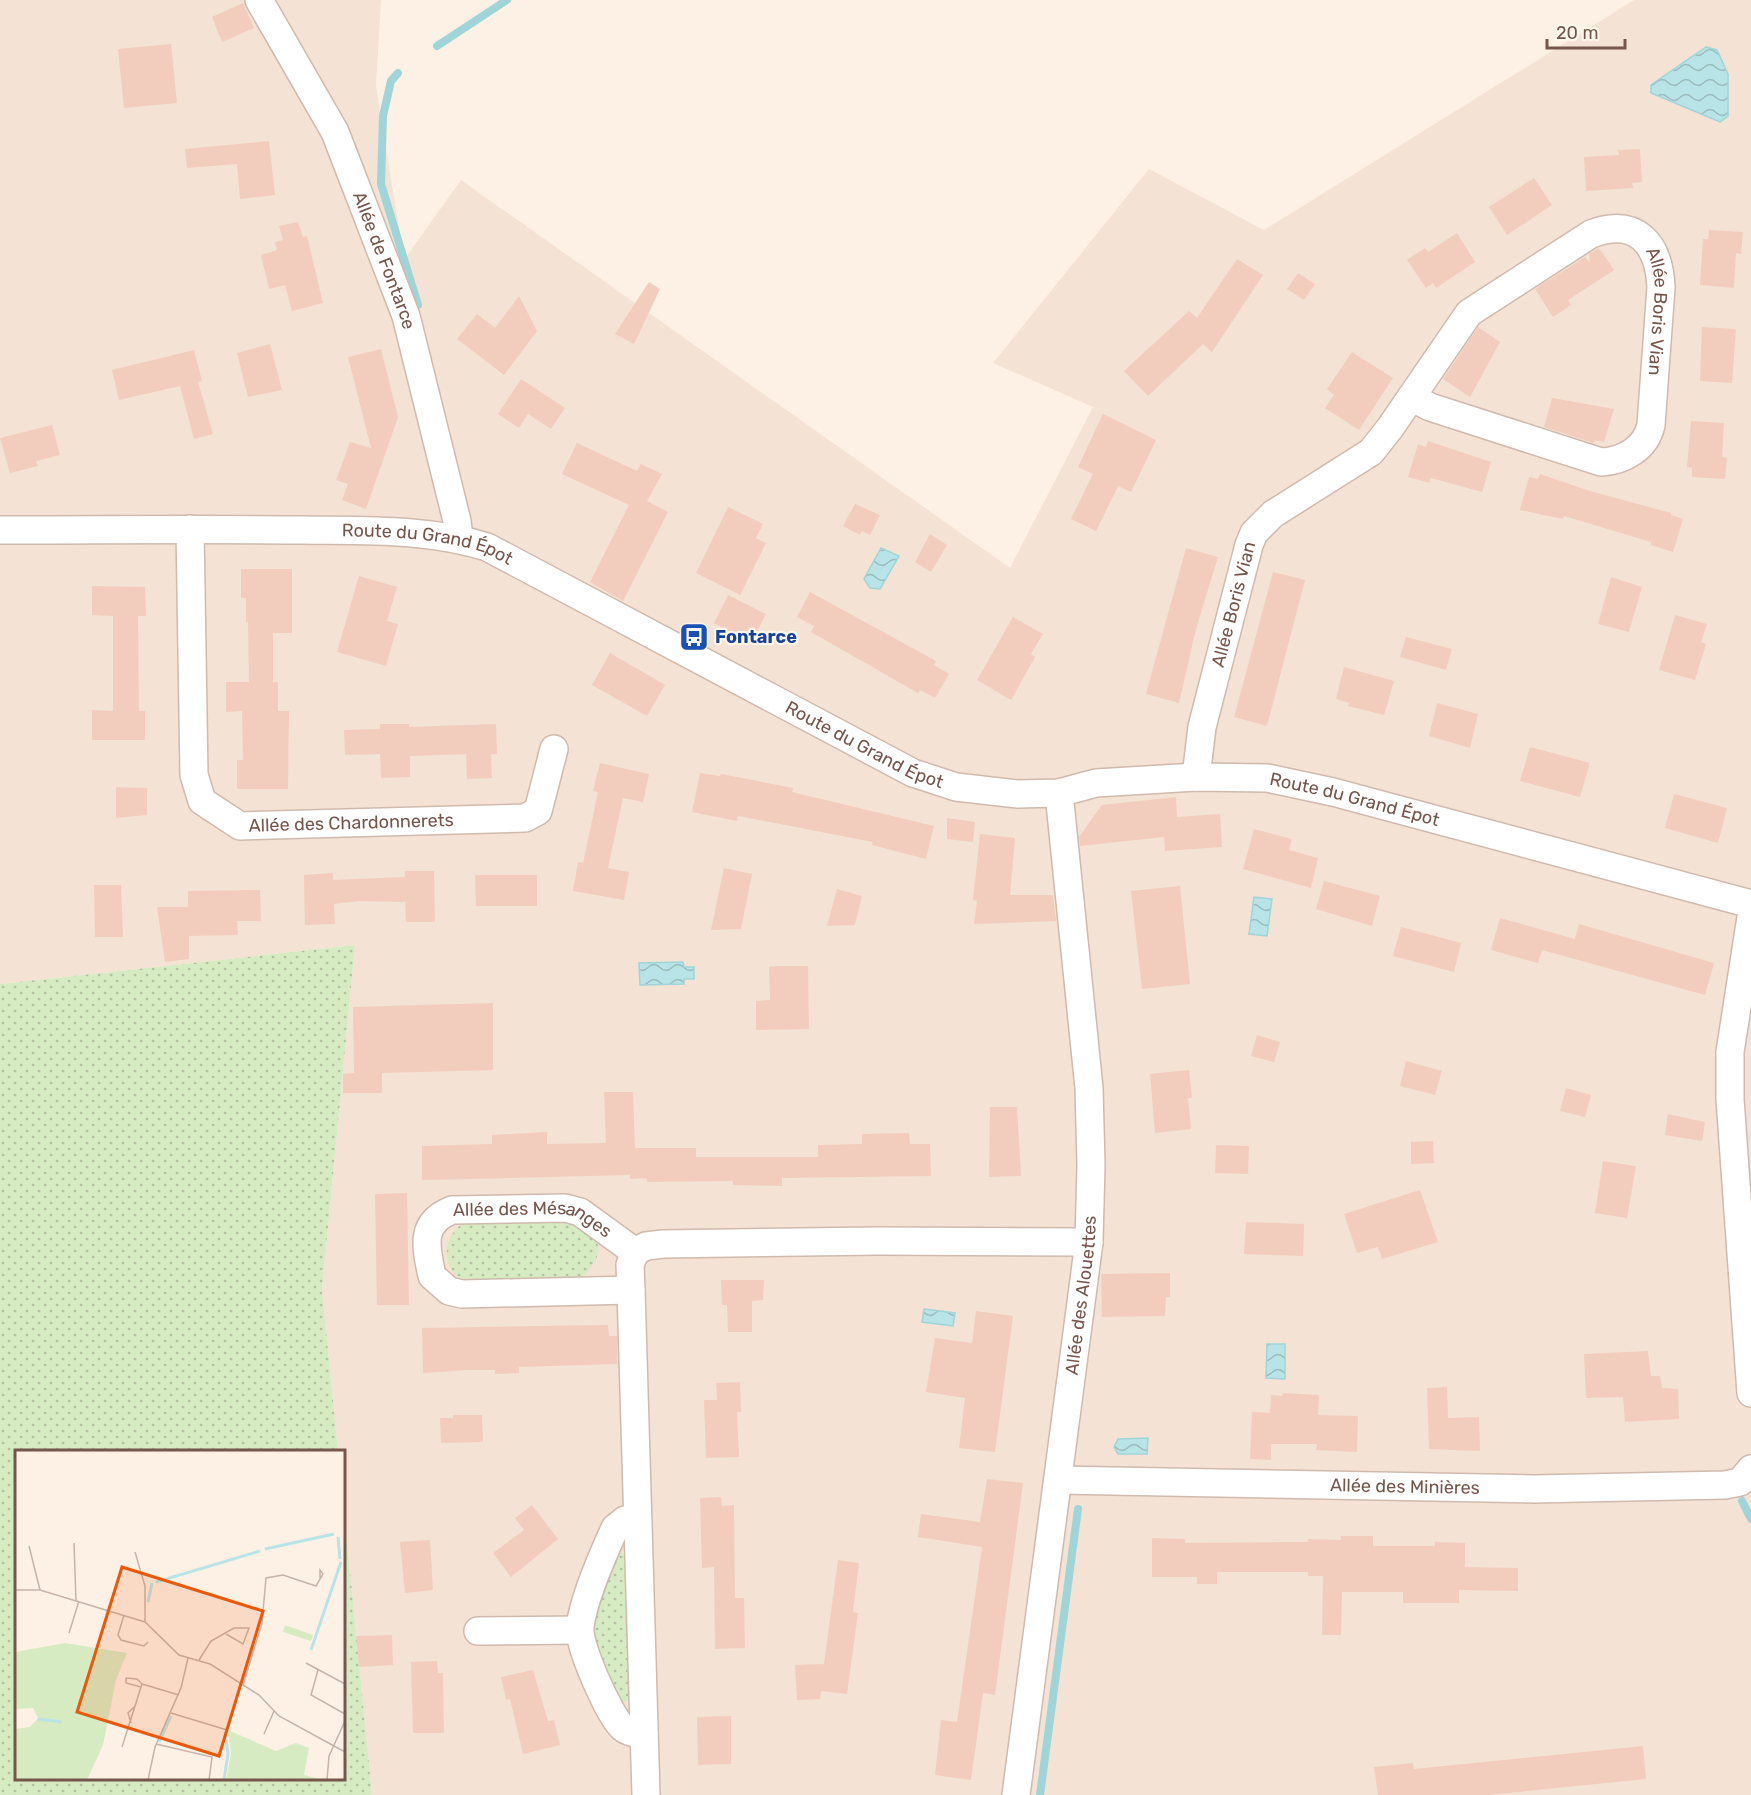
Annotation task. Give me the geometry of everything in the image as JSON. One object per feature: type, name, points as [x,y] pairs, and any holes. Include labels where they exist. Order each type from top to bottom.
[{"type":"street","name":"Allée de Fontarce","points":[[259,0],[335,132],[406,316],[455,512],[459,538]]},
{"type":"street","name":"Allée Boris Vian","points":[[1196,777],[1202,727],[1254,533],[1273,514],[1371,452],[1468,313],[1591,234],[1617,227],[1628,228],[1646,240],[1656,256],[1661,287],[1651,424],[1649,434],[1635,450],[1612,461],[1601,462],[1430,407],[1411,397]]},
{"type":"street","name":"Route du Grand Épot","points":[[0,530],[190,529],[395,532],[459,538],[487,547],[913,773],[956,787],[989,792],[1059,793],[1096,783],[1196,777],[1267,778],[1333,792],[1751,904]]},
{"type":"street","name":"Allée des Chardonnerets","points":[[190,529],[194,775],[202,801],[240,826],[525,818],[538,811],[554,749]]},
{"type":"street","name":"Allée des Alouettes","points":[[1016,1795],[1089,1242],[1091,1165],[1089,1088],[1059,793]]},
{"type":"street","points":[[1751,918],[1730,1052],[1730,1099],[1751,1393]]},
{"type":"street","name":"Allée des Mésanges","points":[[631,1290],[506,1293],[449,1291],[432,1276],[428,1233],[438,1216],[452,1210],[565,1208],[580,1212],[636,1252]]},
{"type":"street","name":"Allée des Mésanges","points":[[646,1795],[630,1265],[636,1252],[646,1246],[663,1244],[1089,1242]]},
{"type":"street","name":"Allée des Minières","points":[[1059,1480],[1089,1483],[1534,1489],[1725,1485],[1740,1482],[1750,1472]]},
{"type":"street","points":[[637,1517],[625,1520],[615,1528],[579,1630],[586,1656],[612,1713],[623,1728],[632,1733],[644,1733]]},
{"type":"street","points":[[478,1631],[579,1630]]},
{"type":"shaded area","points":[[0,0],[381,0],[376,86],[404,260],[461,180],[1010,568],[1093,407],[993,363],[1149,169],[1264,230],[1634,0],[1751,0],[1751,1795],[372,1795],[345,1518],[345,1450],[338,1450],[322,1290],[355,945],[0,984]]},
{"type":"green space","points":[[355,945],[322,1290],[338,1450],[15,1450],[15,1780],[345,1780],[345,1519],[372,1795],[0,1795],[0,984]]},
{"type":"green space","points":[[565,1216],[585,1229],[597,1242],[597,1257],[582,1278],[473,1284],[463,1280],[450,1267],[447,1250],[450,1239],[456,1229],[466,1221],[479,1217]]},
{"type":"green space","points":[[624,1553],[628,1558],[630,1699],[624,1703],[619,1702],[588,1631],[616,1555]]},
{"type":"water","points":[[1706,47],[1717,50],[1728,74],[1728,116],[1720,122],[1651,93],[1651,85]]},
{"type":"water","points":[[881,548],[899,556],[880,589],[870,588],[864,579]]},
{"type":"water","points":[[1254,897],[1272,899],[1267,936],[1249,934]]},
{"type":"water","points":[[683,962],[684,967],[694,967],[694,979],[684,979],[684,984],[640,985],[639,963]]},
{"type":"water","points":[[924,1309],[955,1313],[953,1326],[922,1322]]},
{"type":"water","points":[[1267,1344],[1285,1344],[1285,1379],[1266,1378]]},
{"type":"water","points":[[1148,1438],[1147,1454],[1118,1454],[1114,1447],[1118,1439]]},
{"type":"building","points":[[243,3],[254,28],[222,42],[212,17]]},
{"type":"building","points":[[171,44],[177,103],[124,108],[118,49]]},
{"type":"building","points":[[269,141],[275,195],[240,199],[237,164],[187,168],[185,149]]},
{"type":"building","points":[[1640,149],[1642,182],[1632,183],[1633,188],[1586,191],[1584,157],[1619,155],[1618,150]]},
{"type":"building","points":[[1534,178],[1552,205],[1507,235],[1489,207]]},
{"type":"building","points":[[298,222],[303,237],[307,236],[323,303],[292,311],[285,285],[269,289],[261,255],[277,250],[275,242],[283,240],[279,226]]},
{"type":"building","points":[[1709,230],[1743,232],[1741,254],[1736,253],[1734,288],[1700,285],[1703,239],[1708,239]]},
{"type":"building","points":[[1457,233],[1475,262],[1436,288],[1433,283],[1426,288],[1407,260],[1425,248],[1428,252]]},
{"type":"building","points":[[1599,248],[1614,270],[1568,300],[1571,305],[1553,317],[1535,289],[1585,257],[1590,263],[1589,254]]},
{"type":"building","points":[[1237,259],[1263,275],[1212,352],[1203,344],[1148,396],[1124,371],[1189,311],[1197,318]]},
{"type":"building","points":[[1298,273],[1315,284],[1304,300],[1287,289]]},
{"type":"building","points":[[649,282],[660,289],[634,344],[615,334]]},
{"type":"building","points":[[519,296],[537,331],[504,375],[457,339],[477,314],[495,328]]},
{"type":"building","points":[[1478,327],[1500,342],[1470,397],[1443,379]]},
{"type":"building","points":[[1702,327],[1736,329],[1732,383],[1700,381]]},
{"type":"building","points":[[270,344],[282,390],[248,397],[237,353]]},
{"type":"building","points":[[381,349],[398,417],[366,509],[342,500],[348,484],[336,480],[350,442],[371,448],[348,357]]},
{"type":"building","points":[[194,350],[202,381],[198,382],[213,434],[194,439],[180,386],[119,400],[112,370]]},
{"type":"building","points":[[1352,352],[1393,378],[1359,430],[1325,408],[1334,395],[1327,389]]},
{"type":"building","points":[[521,379],[565,408],[551,429],[528,414],[519,428],[498,414]]},
{"type":"building","points":[[1552,398],[1614,409],[1604,442],[1595,440],[1594,443],[1544,427]]},
{"type":"building","points":[[1103,414],[1156,440],[1131,492],[1118,486],[1096,531],[1071,519],[1093,474],[1078,467]]},
{"type":"building","points":[[1691,421],[1724,423],[1722,457],[1727,458],[1725,479],[1692,477],[1692,468],[1687,467]]},
{"type":"building","points":[[52,425],[60,455],[36,461],[38,466],[10,473],[0,438]]},
{"type":"building","points":[[1428,441],[1491,462],[1482,492],[1431,478],[1429,483],[1408,477],[1418,444],[1426,447]]},
{"type":"building","points":[[577,443],[637,471],[641,464],[662,474],[647,501],[668,512],[623,601],[590,582],[629,505],[562,474]]},
{"type":"building","points":[[1540,474],[1590,491],[1671,513],[1683,519],[1673,552],[1651,545],[1651,542],[1564,516],[1563,519],[1520,510],[1529,477],[1538,479]]},
{"type":"building","points":[[855,504],[880,515],[870,535],[862,531],[860,535],[843,526]]},
{"type":"building","points":[[728,507],[763,524],[756,538],[766,543],[740,595],[696,573]]},
{"type":"building","points":[[930,534],[947,545],[931,572],[915,562]]},
{"type":"building","points":[[1186,548],[1218,557],[1196,629],[1179,703],[1146,694]]},
{"type":"building","points":[[241,569],[292,569],[292,633],[273,633],[273,682],[278,682],[278,711],[289,711],[288,789],[237,789],[237,760],[243,760],[242,711],[226,712],[226,682],[249,682],[248,622],[246,622],[246,598],[241,598]]},
{"type":"building","points":[[1273,572],[1305,580],[1267,726],[1234,717]]},
{"type":"building","points":[[359,576],[397,587],[387,621],[398,624],[386,666],[337,652]]},
{"type":"building","points":[[1611,577],[1642,587],[1629,632],[1598,624]]},
{"type":"building","points":[[92,586],[145,587],[146,616],[138,616],[139,711],[145,711],[145,740],[92,740],[92,710],[113,711],[113,616],[92,615]]},
{"type":"building","points":[[810,592],[936,661],[934,665],[949,674],[935,698],[920,690],[918,693],[811,632],[814,626],[797,617]]},
{"type":"building","points":[[728,595],[766,614],[751,643],[714,623]]},
{"type":"building","points":[[1675,615],[1707,624],[1701,642],[1706,644],[1695,680],[1659,670]]},
{"type":"building","points":[[1013,617],[1043,634],[1031,654],[1035,657],[1011,700],[977,680]]},
{"type":"building","points":[[1406,637],[1452,649],[1446,670],[1400,657]]},
{"type":"building","points":[[610,653],[665,685],[647,716],[592,685]]},
{"type":"building","points":[[1344,667],[1394,681],[1384,715],[1348,706],[1349,703],[1336,699]]},
{"type":"building","points":[[1437,703],[1478,714],[1470,748],[1429,736]]},
{"type":"building","points":[[380,724],[409,724],[409,727],[496,724],[497,754],[491,754],[492,778],[467,779],[466,754],[410,756],[410,777],[381,778],[380,754],[345,755],[344,730],[380,729]]},
{"type":"building","points":[[1530,747],[1590,763],[1580,797],[1520,781]]},
{"type":"building","points":[[600,763],[649,774],[643,802],[623,798],[608,868],[629,872],[624,900],[573,891],[578,862],[583,863],[598,792],[593,791]]},
{"type":"building","points":[[700,773],[720,776],[721,774],[793,788],[792,792],[934,826],[926,859],[872,845],[873,842],[738,816],[737,821],[692,812]]},
{"type":"building","points":[[116,787],[147,788],[147,815],[116,818]]},
{"type":"building","points":[[1674,794],[1727,808],[1718,843],[1665,828]]},
{"type":"building","points":[[1176,797],[1177,817],[1220,814],[1222,847],[1165,851],[1164,837],[1080,846],[1079,837],[1102,805]]},
{"type":"building","points":[[947,818],[975,822],[973,842],[947,839]]},
{"type":"building","points":[[1254,829],[1292,839],[1289,850],[1318,858],[1311,888],[1243,869]]},
{"type":"building","points":[[980,834],[1015,838],[1010,895],[1053,895],[1056,921],[974,924],[977,901],[973,900]]},
{"type":"building","points":[[724,868],[752,874],[741,929],[711,930]]},
{"type":"building","points":[[405,871],[434,871],[435,922],[406,922],[405,902],[358,901],[334,904],[335,924],[305,925],[304,875],[333,873],[333,880],[405,877]]},
{"type":"building","points":[[475,875],[537,875],[537,906],[476,906]]},
{"type":"building","points":[[1324,881],[1380,896],[1372,926],[1316,909]]},
{"type":"building","points":[[94,885],[121,885],[123,937],[95,937]]},
{"type":"building","points":[[1180,886],[1190,984],[1142,989],[1131,891]]},
{"type":"building","points":[[837,889],[862,896],[855,925],[827,926]]},
{"type":"building","points":[[260,890],[261,921],[237,921],[238,935],[189,936],[189,959],[165,962],[157,907],[188,907],[188,891]]},
{"type":"building","points":[[1500,918],[1575,939],[1579,924],[1714,963],[1705,995],[1542,950],[1538,963],[1491,950]]},
{"type":"building","points":[[1401,927],[1461,943],[1454,972],[1393,956]]},
{"type":"building","points":[[808,966],[809,1029],[756,1030],[756,1001],[770,1000],[769,967]]},
{"type":"building","points":[[493,1003],[493,1070],[382,1073],[382,1093],[343,1093],[343,1074],[354,1073],[353,1007]]},
{"type":"building","points":[[1257,1035],[1280,1042],[1274,1062],[1251,1056]]},
{"type":"building","points":[[1406,1061],[1442,1071],[1435,1095],[1400,1086]]},
{"type":"building","points":[[1189,1070],[1192,1098],[1188,1098],[1191,1129],[1155,1133],[1150,1074]]},
{"type":"building","points":[[1566,1088],[1591,1095],[1585,1117],[1560,1111]]},
{"type":"building","points":[[604,1092],[633,1092],[635,1148],[696,1148],[696,1157],[818,1157],[818,1145],[862,1144],[862,1134],[909,1133],[910,1144],[930,1144],[931,1176],[782,1178],[782,1186],[733,1185],[733,1181],[647,1182],[646,1178],[630,1179],[630,1175],[422,1180],[422,1146],[492,1144],[492,1135],[547,1132],[547,1144],[606,1143]]},
{"type":"building","points":[[990,1107],[1017,1107],[1021,1176],[989,1177]]},
{"type":"building","points":[[1668,1114],[1705,1122],[1702,1141],[1665,1135]]},
{"type":"building","points":[[1433,1141],[1434,1163],[1411,1164],[1411,1142]]},
{"type":"building","points":[[1216,1145],[1249,1146],[1248,1174],[1215,1173]]},
{"type":"building","points":[[1603,1161],[1636,1166],[1627,1218],[1595,1213]]},
{"type":"building","points":[[1420,1190],[1438,1242],[1382,1259],[1378,1247],[1357,1253],[1344,1214]]},
{"type":"building","points":[[407,1193],[409,1305],[377,1305],[375,1194]]},
{"type":"building","points":[[1246,1222],[1304,1224],[1303,1256],[1244,1254]]},
{"type":"building","points":[[1170,1273],[1170,1297],[1166,1297],[1165,1316],[1102,1317],[1101,1274]]},
{"type":"building","points":[[721,1280],[764,1280],[763,1300],[752,1301],[752,1332],[728,1332],[727,1305],[722,1305]]},
{"type":"building","points":[[976,1311],[1013,1316],[995,1452],[959,1448],[965,1398],[926,1392],[935,1338],[972,1343]]},
{"type":"building","points":[[608,1325],[609,1336],[617,1336],[617,1364],[519,1367],[519,1373],[495,1374],[495,1370],[468,1370],[423,1373],[422,1328]]},
{"type":"building","points":[[1648,1351],[1651,1376],[1660,1376],[1662,1388],[1678,1389],[1679,1419],[1625,1422],[1623,1397],[1586,1398],[1584,1354]]},
{"type":"building","points":[[740,1382],[741,1412],[737,1412],[739,1457],[706,1458],[704,1400],[717,1400],[716,1383]]},
{"type":"building","points":[[1447,1387],[1448,1418],[1479,1417],[1480,1451],[1429,1449],[1427,1388]]},
{"type":"building","points":[[1283,1393],[1319,1395],[1318,1415],[1358,1416],[1357,1452],[1316,1450],[1317,1444],[1271,1444],[1271,1460],[1250,1459],[1252,1412],[1270,1413],[1271,1395],[1282,1396]]},
{"type":"building","points":[[453,1415],[482,1415],[483,1442],[441,1443],[440,1418],[453,1418]]},
{"type":"building","points":[[987,1479],[1023,1483],[995,1695],[983,1693],[971,1780],[935,1775],[941,1720],[957,1722],[982,1547],[918,1537],[921,1514],[980,1522]]},
{"type":"building","points":[[721,1497],[722,1506],[734,1505],[735,1598],[744,1598],[745,1648],[715,1649],[714,1567],[702,1568],[700,1498]]},
{"type":"building","points":[[532,1505],[558,1539],[511,1577],[493,1553],[524,1530],[515,1518]]},
{"type":"building","points":[[1341,1536],[1373,1536],[1373,1546],[1435,1546],[1435,1542],[1465,1543],[1465,1567],[1518,1568],[1518,1591],[1459,1590],[1459,1603],[1403,1603],[1403,1592],[1342,1592],[1341,1635],[1322,1635],[1323,1576],[1308,1576],[1308,1572],[1217,1572],[1217,1584],[1197,1584],[1197,1577],[1152,1577],[1152,1538],[1185,1539],[1185,1543],[1308,1542],[1308,1539],[1341,1540]]},
{"type":"building","points":[[430,1540],[433,1590],[405,1593],[400,1542]]},
{"type":"building","points":[[838,1560],[859,1563],[853,1612],[858,1613],[847,1694],[821,1691],[820,1699],[797,1700],[795,1665],[824,1664]]},
{"type":"building","points":[[392,1635],[393,1665],[359,1667],[356,1636]]},
{"type":"building","points":[[437,1661],[438,1673],[443,1673],[444,1733],[413,1733],[411,1662]]},
{"type":"building","points":[[533,1670],[548,1721],[554,1720],[560,1745],[523,1754],[510,1699],[506,1700],[501,1677]]},
{"type":"building","points":[[731,1716],[731,1764],[698,1765],[697,1717]]},
{"type":"building","points":[[1643,1746],[1646,1779],[1488,1795],[1378,1795],[1374,1767],[1413,1763],[1414,1769]]},
{"type":"waterway","points":[[437,46],[507,0]]},
{"type":"waterway","points":[[398,73],[391,81],[383,116],[381,184],[418,305]]},
{"type":"waterway","points":[[1742,1501],[1751,1519]]},
{"type":"waterway","points":[[1040,1795],[1078,1509]]},
{"type":"place","name":"Fontarce","points":[[694,637]]}]
